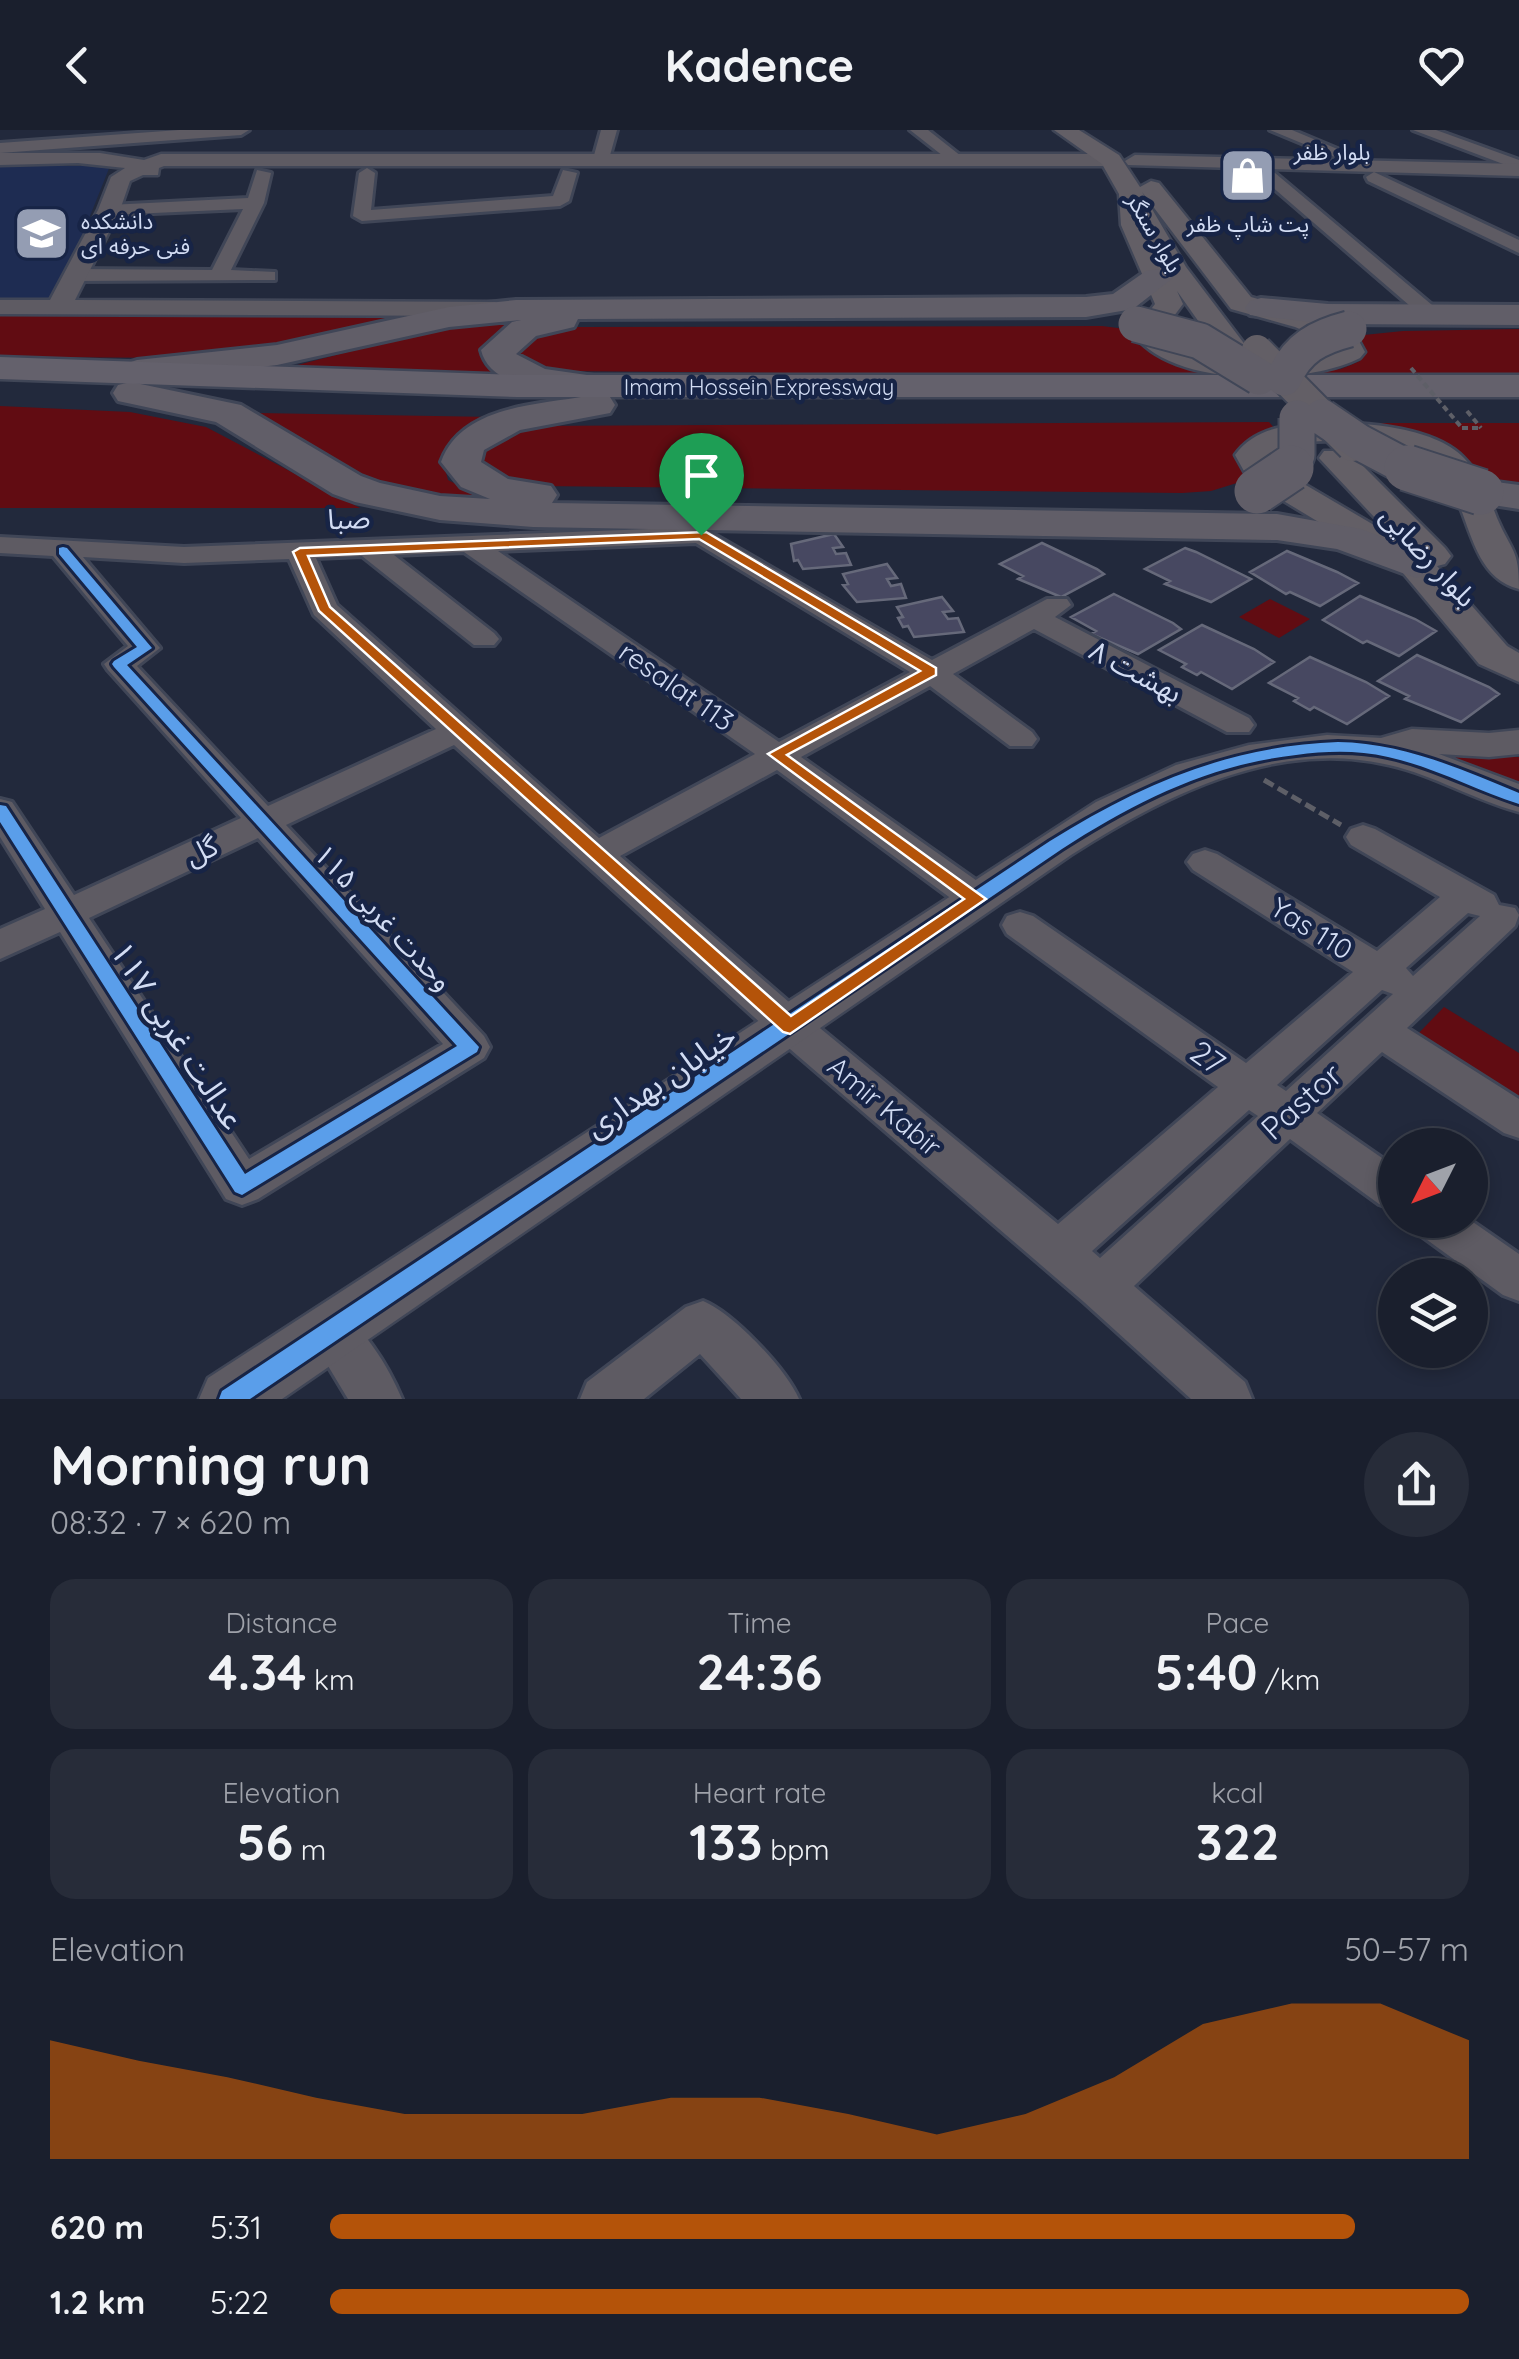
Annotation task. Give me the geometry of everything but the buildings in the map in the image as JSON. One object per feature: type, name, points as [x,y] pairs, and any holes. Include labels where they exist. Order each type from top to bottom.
[{"type":"highway","name":"Imam Hossein Expressway","points":[[0,368],[121,383]]},
{"type":"highway","name":"Imam Hossein Expressway","points":[[0,388],[121,383],[1463,418],[1519,408]]},
{"type":"highway","name":"Imam Hossein Expressway","points":[[597,396],[1519,386]]},
{"type":"main road","name":"بلوار سنگر","points":[[1065,130],[1131,172]]},
{"type":"main road","name":"بلوار سنگر","points":[[1092,130],[1131,172],[1258,364],[1350,458]]},
{"type":"main road","points":[[1131,172],[1240,302],[1323,328],[1344,338],[1350,352],[1321,363],[1258,366],[1217,364],[1174,356],[1157,348],[1148,333],[1169,304],[1133,225],[1131,172]]},
{"type":"main road","points":[[121,383],[448,317],[529,310],[1086,307],[1122,302],[1157,278]]},
{"type":"main road","points":[[1261,308],[1328,314],[1519,314]]},
{"type":"main road","points":[[597,396],[521,373],[500,358],[498,350],[524,329],[574,319],[1071,319],[1136,324],[1200,341],[1258,364],[1349,330],[1519,325]]},
{"type":"main road","points":[[121,383],[228,413],[347,484],[440,508],[533,515],[1277,528],[1346,538],[1416,566]]},
{"type":"main road","points":[[597,396],[490,428],[466,444],[461,462],[466,472],[492,487],[548,496],[1218,500],[1257,490],[1286,474],[1297,460],[1309,418],[1424,477],[1500,494]]},
{"type":"main road","points":[[1519,578],[1490,540],[1452,463],[1433,451],[1389,437],[1334,432],[1278,438],[1256,448],[1252,460],[1260,473],[1416,566],[1493,654],[1519,670]]},
{"type":"main road","name":"بلوار رضایی","points":[[1350,458],[1519,609]]},
{"type":"main road","name":"بلوار رضایی","points":[[1350,458],[1519,657]]},
{"type":"street","points":[[0,148],[241,130]]},
{"type":"street","points":[[602,159],[609,130]]},
{"type":"street","points":[[918,130],[958,160]]},
{"type":"street","points":[[1278,130],[1372,172],[1519,247]]},
{"type":"street","points":[[1422,130],[1519,167]]},
{"type":"street","points":[[58,307],[109,210],[121,177],[152,163],[179,134]]},
{"type":"street","name":"بلوار ظفر","points":[[0,159],[544,166],[569,174],[1372,172],[1519,181]]},
{"type":"street","name":"بلوار ظفر","points":[[152,163],[149,171],[165,173],[367,173],[544,166],[602,159],[958,160],[1131,172],[1269,176],[1519,167]]},
{"type":"street","points":[[219,275],[255,203],[264,173]]},
{"type":"street","points":[[367,173],[362,216],[560,201],[569,174]]},
{"type":"street","points":[[1269,176],[1431,314]]},
{"type":"street","points":[[109,210],[255,203]]},
{"type":"street","points":[[75,275],[268,276]]},
{"type":"street","points":[[0,307],[529,310]]},
{"type":"street","name":"صبا","points":[[0,546],[184,555],[701,535],[931,672]]},
{"type":"street","name":"resalat 113","points":[[473,546],[776,754],[977,899]]},
{"type":"street","points":[[371,550],[484,639]]},
{"type":"street","name":"۱۱۵ وحدت غربی","points":[[64,551],[145,648],[119,664],[470,1047],[242,1186]]},
{"type":"street","name":"Amir Kabir","points":[[300,552],[324,608],[790,1026],[1101,1287],[1227,1399]]},
{"type":"street","name":"۸ بهشت","points":[[931,672],[1046,612],[1234,743]]},
{"type":"street","points":[[598,854],[931,672],[1020,739]]},
{"type":"street","name":"گل","points":[[0,944],[458,730]]},
{"type":"street","name":"خیابان بهداری","points":[[1374,749],[1407,741],[1490,746],[1519,742]]},
{"type":"street","name":"خیابان بهداری","points":[[230,1399],[1119,804],[1234,743],[1374,749],[1429,764],[1519,798]]},
{"type":"street","name":"۱۱۷ عدالت غربی","points":[[0,810],[242,1186]]},
{"type":"street","name":"Pastor","points":[[1101,1287],[1419,994],[1511,921],[1363,838]]},
{"type":"street","name":"Yas 110","points":[[1206,862],[1419,994]]},
{"type":"street","points":[[1058,1252],[1464,895]]},
{"type":"street","name":"27","points":[[1020,925],[1378,1180]]},
{"type":"street","points":[[1379,1030],[1519,1121]]},
{"type":"street","points":[[1460,1238],[1519,1280]]},
{"type":"street","points":[[606,1399],[703,1323],[774,1399]]},
{"type":"street","points":[[332,1332],[377,1399]]},
{"type":"path","points":[[1411,368],[1463,418]]},
{"type":"path","points":[[1234,743],[1363,838]]},
{"type":"shaded area","name":"دانشکده فنی حرفه ای","points":[[0,166],[110,166],[56,301],[0,301]]},
{"type":"shaded area","points":[[0,315],[434,315],[207,358],[0,357]]},
{"type":"shaded area","points":[[544,315],[499,332],[481,352],[484,365],[506,378],[282,369],[464,322]]},
{"type":"shaded area","points":[[1102,326],[1133,330],[1130,339],[1161,359],[1226,372],[1230,377],[558,371],[523,361],[519,352],[530,338],[575,327]]},
{"type":"shaded area","points":[[1519,329],[1519,375],[1315,376],[1313,372],[1341,369],[1360,361],[1363,350],[1354,336]]},
{"type":"shaded area","points":[[0,406],[130,412],[206,427],[360,508],[0,508]]},
{"type":"shaded area","points":[[257,413],[493,417],[452,438],[442,458],[448,480],[494,503],[393,490],[335,464]]},
{"type":"shaded area","points":[[1269,422],[1276,430],[1247,441],[1241,449],[1253,478],[1211,491],[1182,493],[539,486],[497,475],[481,455],[487,444],[524,426]]},
{"type":"shaded area","points":[[1361,423],[1519,423],[1519,490],[1368,429]]},
{"type":"shaded area","points":[[1270,599],[1310,619],[1279,638],[1239,617]]},
{"type":"shaded area","points":[[1432,756],[1519,757],[1519,788]]},
{"type":"shaded area","points":[[1444,1007],[1519,1053],[1519,1106],[1413,1039]]},
{"type":"cycle path","points":[[0,810],[242,1186],[470,1047],[119,664],[145,648],[63,551]]},
{"type":"cycle path","points":[[230,1399],[1056,845],[1137,797],[1219,765],[1304,749],[1350,747],[1410,758],[1519,799]]},
{"type":"place","name":"پت شاپ ظفر","points":[[1248,176]]},
{"type":"place","name":"دانشکده فنی حرفه ای","points":[[42,234]]},
{"type":"route","points":[[701,535],[931,672],[776,754],[977,899],[790,1026],[324,608],[300,552],[701,535]]}]
